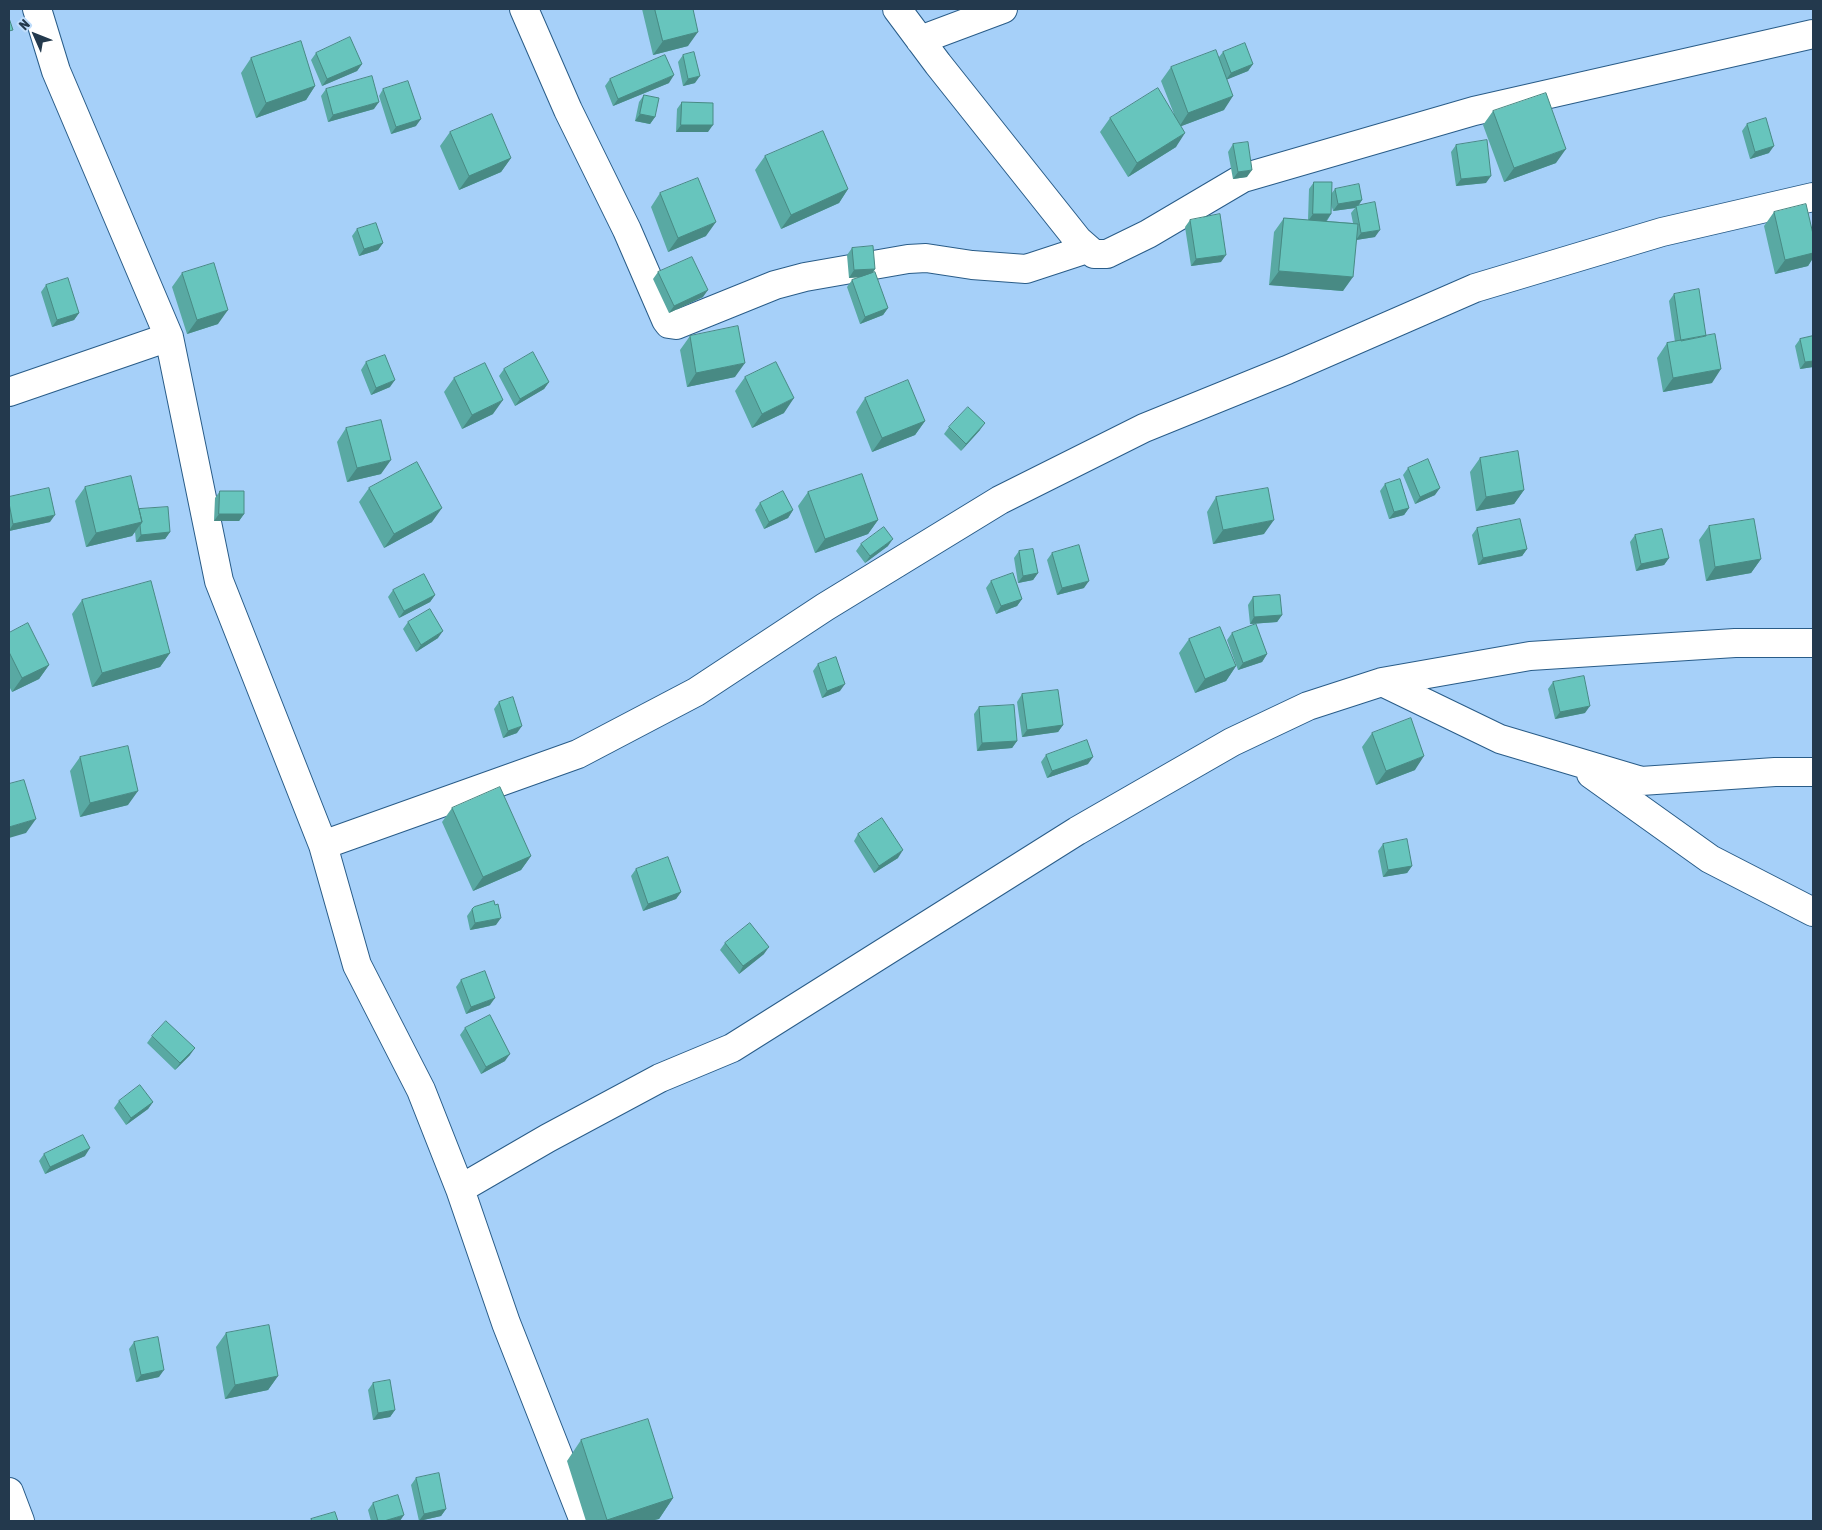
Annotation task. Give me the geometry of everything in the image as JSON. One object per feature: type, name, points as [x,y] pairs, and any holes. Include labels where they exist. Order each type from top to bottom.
[{"type":"street","points":[[37,9],[56,71],[169,337],[219,581],[323,845],[357,965],[422,1090],[460,1189],[506,1324],[584,1521]]},
{"type":"street","points":[[524,9],[568,110],[627,230],[669,324],[676,325],[775,285],[833,272],[917,258],[1026,269],[1087,249]]},
{"type":"street","points":[[897,9],[1087,249],[1094,254],[1107,254],[1148,234],[1242,178],[1474,111],[1813,34]]},
{"type":"street","points":[[920,40],[1003,9]]},
{"type":"street","points":[[323,845],[578,754],[696,692],[824,607],[1000,500],[1144,428],[1288,370],[1475,288],[1662,232],[1813,197]]},
{"type":"street","points":[[9,392],[169,337]]},
{"type":"street","points":[[460,1189],[548,1138],[660,1078],[732,1048],[1077,831],[1232,742],[1308,706],[1382,682],[1530,656],[1735,643],[1813,644]]},
{"type":"street","points":[[1382,682],[1500,739],[1641,781],[1774,772],[1813,772]]},
{"type":"street","points":[[1573,761],[1710,859],[1813,912]]},
{"type":"street","points":[[9,1492],[20,1521]]},
{"type":"building","points":[[655,9],[693,9],[698,32],[663,41]]},
{"type":"building","points":[[9,18],[13,30],[9,31]]},
{"type":"building","points":[[350,37],[362,64],[327,79],[316,53]]},
{"type":"building","points":[[301,41],[315,86],[266,103],[251,58]]},
{"type":"building","points":[[1245,43],[1253,64],[1231,73],[1223,52]]},
{"type":"building","points":[[1216,50],[1233,96],[1188,113],[1171,67]]},
{"type":"building","points":[[694,52],[700,76],[688,79],[683,55]]},
{"type":"building","points":[[665,55],[674,75],[618,99],[610,79]]},
{"type":"building","points":[[372,76],[379,102],[333,115],[326,89]]},
{"type":"building","points":[[408,81],[421,119],[396,127],[383,89]]},
{"type":"building","points":[[1158,88],[1185,133],[1137,163],[1110,118]]},
{"type":"building","points":[[1546,93],[1566,149],[1514,168],[1493,111]]},
{"type":"building","points":[[644,95],[659,98],[655,117],[640,114]]},
{"type":"building","points":[[682,102],[713,103],[713,125],[681,125]]},
{"type":"building","points":[[492,114],[511,158],[469,176],[450,132]]},
{"type":"building","points":[[1766,118],[1774,146],[1755,152],[1747,124]]},
{"type":"building","points":[[823,131],[848,189],[791,215],[765,156]]},
{"type":"building","points":[[1487,140],[1491,176],[1461,179],[1456,145]]},
{"type":"building","points":[[1248,142],[1252,170],[1238,172],[1233,144]]},
{"type":"building","points":[[698,178],[716,222],[678,238],[660,193]]},
{"type":"building","points":[[1314,182],[1332,182],[1331,214],[1313,214]]},
{"type":"building","points":[[1359,184],[1362,200],[1338,204],[1335,189]]},
{"type":"building","points":[[1375,202],[1380,230],[1361,233],[1356,206]]},
{"type":"building","points":[[1806,204],[1813,234],[1813,253],[1785,260],[1774,212]]},
{"type":"building","points":[[1220,214],[1226,255],[1196,259],[1190,220]]},
{"type":"building","points":[[1284,218],[1358,224],[1353,277],[1279,271]]},
{"type":"building","points":[[376,223],[383,243],[364,249],[357,229]]},
{"type":"building","points":[[873,246],[875,269],[854,270],[852,248]]},
{"type":"building","points":[[692,257],[708,290],[674,306],[658,272]]},
{"type":"building","points":[[214,263],[228,310],[197,320],[182,273]]},
{"type":"building","points":[[875,272],[888,308],[865,317],[852,280]]},
{"type":"building","points":[[68,278],[79,313],[57,320],[46,285]]},
{"type":"building","points":[[1699,289],[1706,336],[1681,341],[1674,294]]},
{"type":"building","points":[[738,326],[745,363],[696,373],[690,336]]},
{"type":"building","points":[[1715,334],[1721,369],[1673,378],[1667,343]]},
{"type":"building","points":[[1813,336],[1813,361],[1805,362],[1800,339]]},
{"type":"building","points":[[533,352],[549,382],[520,399],[504,369]]},
{"type":"building","points":[[385,355],[395,380],[376,388],[366,362]]},
{"type":"building","points":[[776,362],[794,398],[762,414],[745,377]]},
{"type":"building","points":[[485,363],[503,400],[472,415],[454,378]]},
{"type":"building","points":[[908,380],[925,421],[882,438],[865,398]]},
{"type":"building","points":[[968,407],[985,423],[966,444],[949,427]]},
{"type":"building","points":[[381,420],[391,460],[357,468],[346,428]]},
{"type":"building","points":[[1518,451],[1524,490],[1486,497],[1480,458]]},
{"type":"building","points":[[1428,459],[1440,488],[1420,497],[1408,468]]},
{"type":"building","points":[[417,462],[442,508],[394,534],[369,488]]},
{"type":"building","points":[[862,474],[878,520],[825,539],[808,492]]},
{"type":"building","points":[[131,476],[142,522],[96,533],[85,487]]},
{"type":"building","points":[[1400,479],[1409,508],[1394,512],[1385,484]]},
{"type":"building","points":[[49,488],[55,515],[13,524],[9,497]]},
{"type":"building","points":[[1268,488],[1274,520],[1223,530],[1216,497]]},
{"type":"building","points":[[220,491],[244,491],[244,514],[219,514]]},
{"type":"building","points":[[783,491],[793,510],[769,522],[760,503]]},
{"type":"building","points":[[168,507],[170,532],[141,535],[140,525],[142,522],[139,509]]},
{"type":"building","points":[[1520,519],[1527,549],[1483,558],[1477,528]]},
{"type":"building","points":[[1754,519],[1761,559],[1715,567],[1709,526]]},
{"type":"building","points":[[884,527],[893,539],[870,556],[861,544]]},
{"type":"building","points":[[1662,529],[1669,558],[1641,564],[1635,535]]},
{"type":"building","points":[[1079,545],[1089,581],[1062,588],[1052,553]]},
{"type":"building","points":[[1033,549],[1038,573],[1023,576],[1019,551]]},
{"type":"building","points":[[1013,573],[1022,599],[1001,606],[991,581]]},
{"type":"building","points":[[424,574],[435,595],[404,611],[393,590]]},
{"type":"building","points":[[151,581],[170,653],[102,673],[82,600]]},
{"type":"building","points":[[1280,595],[1282,615],[1254,617],[1253,597]]},
{"type":"building","points":[[430,609],[443,631],[421,645],[408,622]]},
{"type":"building","points":[[28,623],[49,665],[22,678],[9,652],[9,633]]},
{"type":"building","points":[[1256,624],[1267,654],[1243,663],[1232,633]]},
{"type":"building","points":[[1220,627],[1236,666],[1205,679],[1189,639]]},
{"type":"building","points":[[836,657],[845,684],[827,691],[818,664]]},
{"type":"building","points":[[1584,676],[1590,706],[1560,712],[1553,682]]},
{"type":"building","points":[[1058,690],[1063,725],[1027,730],[1022,694]]},
{"type":"building","points":[[513,697],[522,726],[508,731],[499,702]]},
{"type":"building","points":[[1014,705],[1017,741],[982,743],[979,707]]},
{"type":"building","points":[[1411,718],[1424,756],[1386,771],[1372,733]]},
{"type":"building","points":[[1087,740],[1093,757],[1052,771],[1046,755]]},
{"type":"building","points":[[128,746],[138,791],[90,803],[80,757]]},
{"type":"building","points":[[24,780],[36,819],[9,827],[9,784]]},
{"type":"building","points":[[500,787],[531,856],[483,877],[452,808]]},
{"type":"building","points":[[882,818],[903,850],[879,866],[858,834]]},
{"type":"building","points":[[1407,839],[1412,866],[1388,870],[1383,844]]},
{"type":"building","points":[[668,857],[681,892],[648,904],[636,869]]},
{"type":"building","points":[[494,901],[495,905],[498,904],[501,918],[475,923],[472,909]]},
{"type":"building","points":[[750,923],[769,947],[743,966],[725,943]]},
{"type":"building","points":[[485,971],[495,998],[471,1007],[461,980]]},
{"type":"building","points":[[490,1015],[510,1054],[486,1067],[465,1028]]},
{"type":"building","points":[[166,1021],[195,1048],[180,1063],[152,1036]]},
{"type":"building","points":[[140,1085],[153,1102],[131,1118],[119,1101]]},
{"type":"building","points":[[83,1135],[90,1148],[50,1167],[44,1154]]},
{"type":"building","points":[[269,1325],[278,1376],[235,1385],[226,1333]]},
{"type":"building","points":[[158,1337],[164,1370],[141,1375],[134,1342]]},
{"type":"building","points":[[390,1380],[395,1410],[378,1413],[373,1383]]},
{"type":"building","points":[[648,1419],[673,1498],[607,1520],[581,1440]]},
{"type":"building","points":[[439,1473],[446,1509],[424,1514],[416,1478]]},
{"type":"building","points":[[398,1495],[404,1515],[378,1521],[373,1503]]},
{"type":"building","points":[[335,1512],[338,1521],[312,1521],[311,1519]]}]
